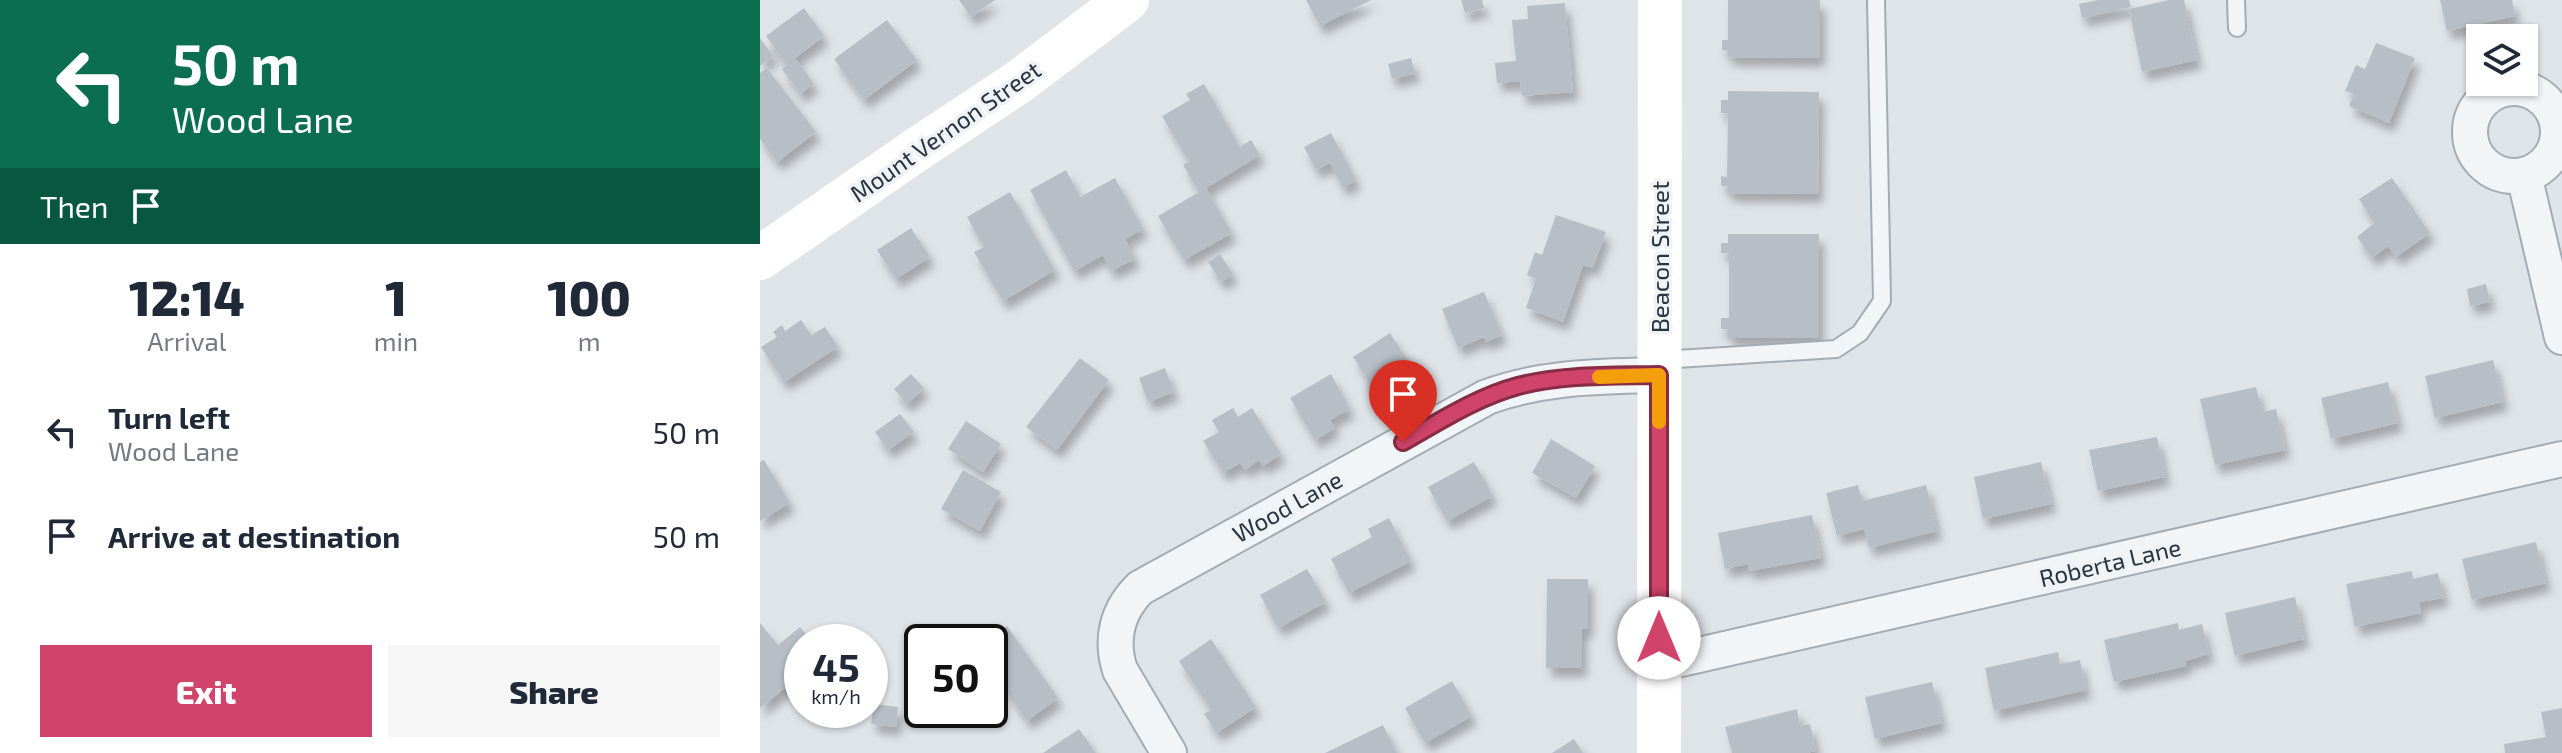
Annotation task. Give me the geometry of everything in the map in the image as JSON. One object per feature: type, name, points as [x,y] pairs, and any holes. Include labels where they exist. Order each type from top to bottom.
[{"type":"main road","name":"Mount Vernon Street","points":[[763,250],[1020,81],[1127,0]]},
{"type":"main road","name":"Beacon Street","points":[[1659,753],[1660,0]]},
{"type":"street","points":[[2524,175],[2562,337]]},
{"type":"street","name":"Wood Lane","points":[[1169,753],[1116,658],[1115,632],[1119,620],[1124,608],[1140,588],[1487,397],[1550,379],[1659,368]]},
{"type":"street","name":"Roberta Lane","points":[[1659,664],[2562,459]]},
{"type":"lane","points":[[1659,368],[1836,349],[1860,333],[1882,301],[1876,0]]},
{"type":"lane","points":[[2236,0],[2237,28]]},
{"type":"building","points":[[959,0],[995,0],[971,17]]},
{"type":"building","points":[[1306,0],[1371,0],[1320,26]]},
{"type":"building","points":[[1461,0],[1482,0],[1484,8],[1465,13]]},
{"type":"building","points":[[1728,0],[1820,0],[1820,58],[1728,57],[1728,50],[1722,50],[1722,40],[1728,40]]},
{"type":"building","points":[[2098,0],[2129,0],[2131,7],[2082,18],[2079,4]]},
{"type":"building","points":[[2169,0],[2184,0],[2197,60],[2142,72],[2129,9]]},
{"type":"building","points":[[2440,0],[2512,0],[2515,16],[2466,24],[2466,27],[2447,31]]},
{"type":"building","points":[[1565,3],[1573,92],[1522,96],[1520,81],[1497,83],[1495,63],[1516,61],[1512,20],[1528,19],[1527,6]]},
{"type":"building","points":[[804,8],[824,36],[795,58],[814,84],[800,94],[782,69],[787,65],[766,36]]},
{"type":"building","points":[[887,20],[917,60],[864,100],[834,59]]},
{"type":"building","points":[[760,38],[773,56],[760,66]]},
{"type":"building","points":[[2376,43],[2415,58],[2389,123],[2349,106],[2354,94],[2345,91],[2356,65],[2365,69]]},
{"type":"building","points":[[1411,58],[1415,73],[1392,79],[1388,64]]},
{"type":"building","points":[[767,68],[816,132],[777,162],[760,139],[760,73]]},
{"type":"building","points":[[1204,84],[1240,147],[1251,140],[1260,155],[1206,188],[1232,233],[1184,260],[1158,216],[1199,192],[1183,165],[1189,162],[1162,116],[1190,100],[1186,94]]},
{"type":"building","points":[[1728,91],[1819,92],[1818,194],[1728,193],[1728,186],[1721,186],[1721,176],[1727,177],[1728,113],[1721,113],[1721,100],[1728,100]]},
{"type":"building","points":[[1331,133],[1356,180],[1343,188],[1330,163],[1316,170],[1304,147]]},
{"type":"building","points":[[1066,170],[1080,197],[1115,178],[1143,229],[1125,239],[1135,259],[1111,271],[1103,255],[1074,271],[1030,190]]},
{"type":"building","points":[[2392,178],[2430,233],[2396,257],[2388,246],[2372,258],[2357,237],[2374,223],[2359,199]]},
{"type":"building","points":[[1010,192],[1055,270],[1003,301],[974,252],[984,247],[967,217]]},
{"type":"building","points":[[1556,215],[1606,232],[1593,268],[1583,265],[1563,322],[1526,308],[1536,279],[1527,275],[1535,252],[1542,255]]},
{"type":"building","points":[[911,228],[930,257],[896,279],[877,250]]},
{"type":"building","points":[[1728,234],[1819,234],[1819,338],[1728,338],[1728,329],[1721,329],[1721,318],[1729,318],[1729,253],[1721,253],[1721,243],[1728,243]]},
{"type":"building","points":[[1220,254],[1233,274],[1221,282],[1208,262]]},
{"type":"building","points":[[2486,284],[2490,302],[2470,306],[2467,289]]},
{"type":"building","points":[[1484,292],[1502,335],[1486,342],[1484,337],[1458,348],[1442,309]]},
{"type":"building","points":[[801,320],[811,335],[825,327],[838,347],[784,382],[761,347],[777,337],[773,332],[782,325],[785,331]]},
{"type":"building","points":[[1390,333],[1415,372],[1377,395],[1353,357]]},
{"type":"building","points":[[1080,358],[1109,380],[1057,450],[1026,427]]},
{"type":"building","points":[[2493,360],[2503,402],[2435,418],[2425,376]]},
{"type":"building","points":[[1165,368],[1174,392],[1148,402],[1139,378]]},
{"type":"building","points":[[911,374],[924,388],[907,404],[894,389]]},
{"type":"building","points":[[1331,374],[1350,409],[1330,420],[1335,428],[1315,440],[1290,398]]},
{"type":"building","points":[[2388,382],[2398,423],[2331,439],[2321,398]]},
{"type":"building","points":[[2256,387],[2262,412],[2276,409],[2285,450],[2215,465],[2200,399]]},
{"type":"building","points":[[1233,408],[1238,417],[1252,408],[1281,454],[1263,466],[1259,460],[1245,470],[1240,463],[1223,473],[1203,441],[1219,432],[1212,420]]},
{"type":"building","points":[[900,414],[914,432],[888,450],[875,432]]},
{"type":"building","points":[[966,421],[1001,444],[983,472],[948,449]]},
{"type":"building","points":[[2157,437],[2165,477],[2098,491],[2089,450]]},
{"type":"building","points":[[1551,439],[1595,466],[1576,498],[1532,473]]},
{"type":"building","points":[[764,460],[790,503],[760,521],[760,462]]},
{"type":"building","points":[[1474,462],[1493,496],[1447,521],[1428,487]]},
{"type":"building","points":[[2041,462],[2051,504],[1983,519],[1974,477]]},
{"type":"building","points":[[963,470],[1001,492],[980,531],[941,509]]},
{"type":"building","points":[[1858,485],[1862,501],[1926,485],[1937,531],[1869,548],[1864,529],[1837,536],[1826,493]]},
{"type":"building","points":[[1812,515],[1821,558],[1749,571],[1748,564],[1725,569],[1718,533]]},
{"type":"building","points":[[1389,518],[1411,561],[1349,593],[1331,559],[1372,537],[1368,529]]},
{"type":"building","points":[[2536,542],[2546,583],[2472,600],[2462,559]]},
{"type":"building","points":[[1307,569],[1326,602],[1278,628],[1260,595]]},
{"type":"building","points":[[2412,571],[2413,579],[2438,573],[2444,598],[2419,602],[2421,613],[2355,627],[2346,584]]},
{"type":"building","points":[[1547,579],[1588,579],[1588,629],[1582,629],[1582,668],[1546,668]]},
{"type":"building","points":[[2295,597],[2304,639],[2235,656],[2225,613]]},
{"type":"building","points":[[760,623],[778,645],[784,640],[784,689],[760,708]]},
{"type":"building","points":[[2178,623],[2179,630],[2202,624],[2209,654],[2185,661],[2186,666],[2114,682],[2104,640]]},
{"type":"building","points":[[1008,627],[1058,698],[1027,721],[1008,694]]},
{"type":"building","points":[[1211,639],[1256,707],[1217,733],[1204,714],[1211,710],[1179,661]]},
{"type":"building","points":[[2058,652],[2060,664],[2080,660],[2086,690],[1994,711],[1985,668]]},
{"type":"building","points":[[1452,681],[1472,716],[1425,743],[1405,708]]},
{"type":"building","points":[[1932,682],[1942,723],[1875,739],[1865,697]]},
{"type":"building","points":[[888,706],[898,707],[896,727],[888,726]]},
{"type":"building","points":[[2562,708],[2562,753],[2505,753],[2504,744],[2546,737],[2541,712]]},
{"type":"building","points":[[1797,709],[1800,726],[1810,724],[1816,751],[1732,753],[1725,727]]},
{"type":"building","points":[[1383,725],[1397,753],[1325,753]]},
{"type":"building","points":[[1079,729],[1096,753],[1043,753]]},
{"type":"building","points":[[1574,739],[1583,753],[1552,753]]},
{"type":"slow traffic","points":[[1599,377],[1659,375],[1659,422]]},
{"type":"route","points":[[1403,442],[1487,397],[1518,386],[1550,379],[1659,375],[1659,638]]}]
